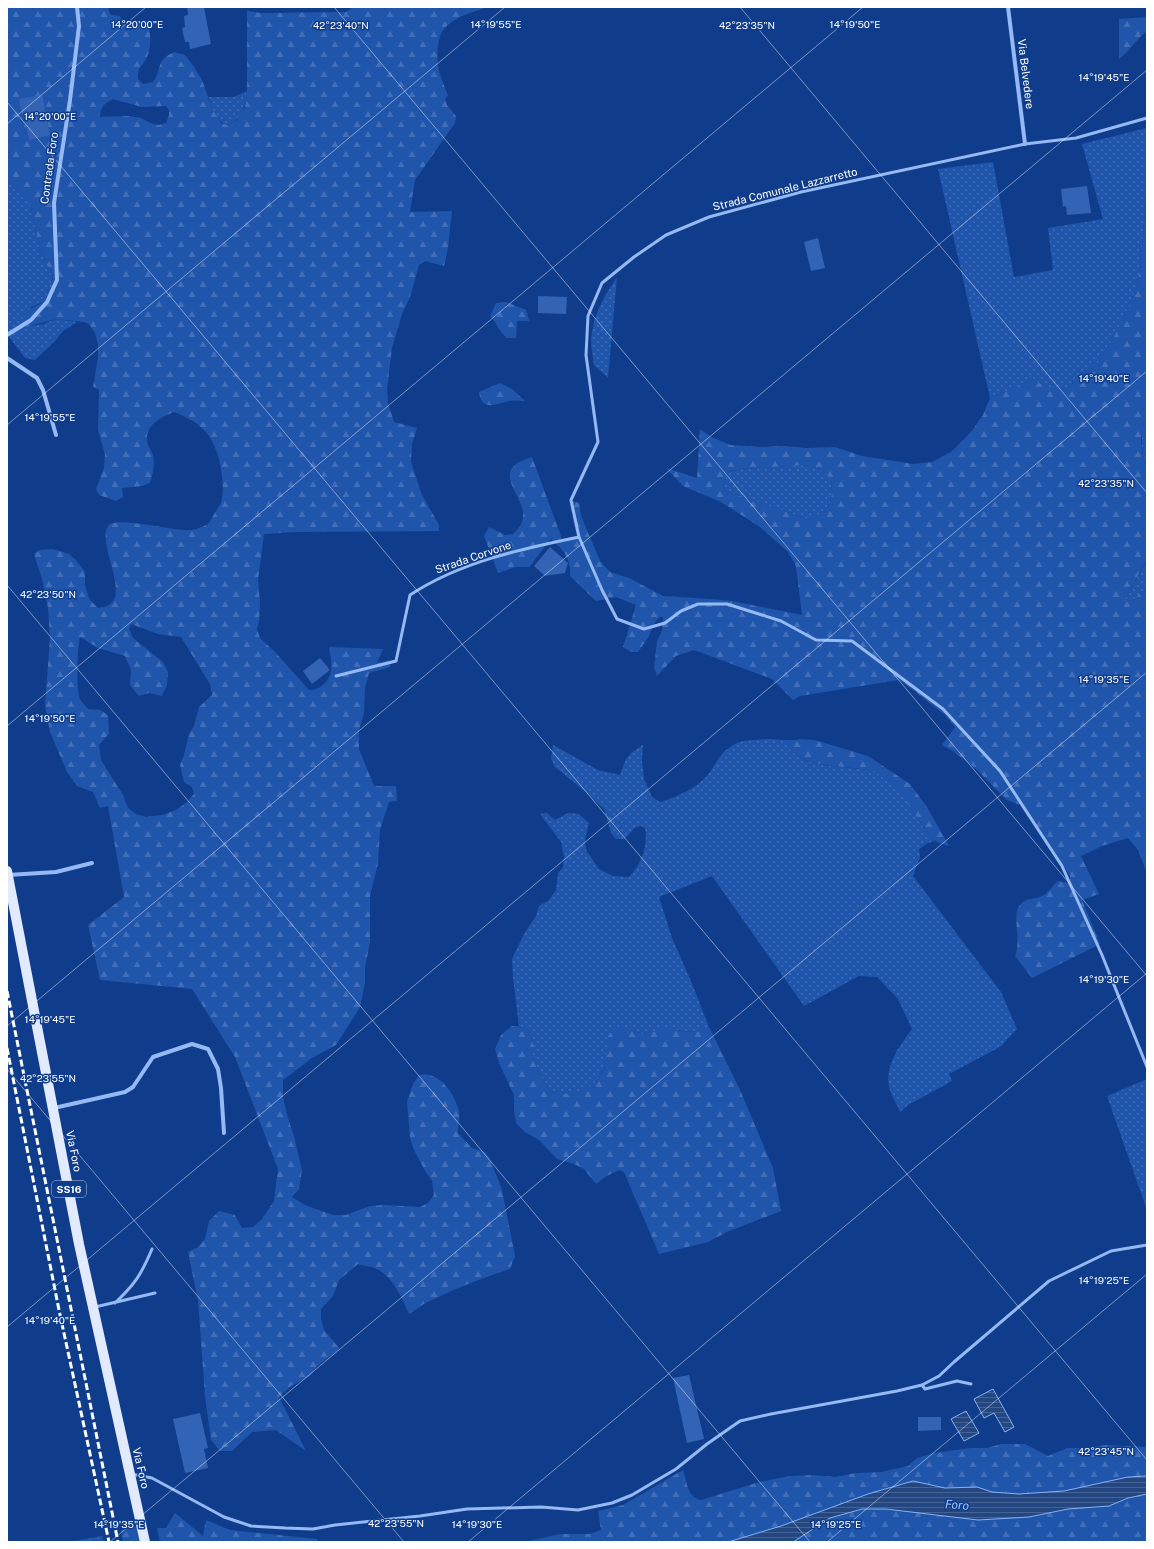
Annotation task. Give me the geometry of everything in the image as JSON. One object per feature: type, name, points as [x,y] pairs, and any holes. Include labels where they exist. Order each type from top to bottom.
[{"type":"main road","name":"Via Foro","points":[[7,874],[79,1244],[145,1542]]},
{"type":"street","name":"Contrada Foro","points":[[7,335],[31,320],[47,302],[57,280],[54,203],[70,100],[79,26],[77,7]]},
{"type":"street","name":"Via Belvedere","points":[[1008,7],[1025,144]]},
{"type":"street","points":[[7,358],[37,378],[43,390],[56,435]]},
{"type":"street","points":[[7,874],[56,872],[92,863]]},
{"type":"street","points":[[53,1108],[125,1092],[133,1087],[154,1057],[192,1044],[208,1049],[218,1070],[221,1088],[224,1133]]},
{"type":"lane","name":"Strada Comunale Lazzarretto","points":[[579,537],[571,500],[598,442],[586,355],[588,316],[602,283],[634,257],[666,235],[709,217],[801,192],[1025,144],[1076,138],[1147,118]]},
{"type":"lane","name":"Strada Corvone","points":[[336,676],[396,661],[410,595],[430,582],[471,565],[503,555],[544,544],[579,537]]},
{"type":"lane","points":[[579,537],[602,590],[617,619],[644,629],[665,623],[681,611],[698,604],[727,604],[780,621],[816,640],[852,641],[943,709],[1000,771],[1062,866],[1102,955],[1147,1067]]},
{"type":"lane","points":[[129,1473],[152,1478],[224,1517],[251,1526],[313,1529],[467,1509],[541,1508],[578,1510],[612,1503],[632,1495],[676,1469],[707,1444],[740,1421],[898,1391],[922,1385],[939,1376],[1049,1281],[1111,1251],[1147,1245]]},
{"type":"lane","points":[[115,1303],[136,1282],[152,1249]]},
{"type":"lane","points":[[94,1308],[155,1293]]},
{"type":"lane","points":[[922,1385],[925,1389],[958,1381],[971,1384]]},
{"type":"green space","points":[[7,7],[110,7],[108,9],[111,15],[120,16],[122,21],[142,24],[149,28],[150,42],[147,57],[141,66],[138,79],[143,84],[153,82],[161,62],[164,59],[174,52],[185,55],[202,80],[213,110],[221,123],[228,125],[237,120],[245,108],[247,91],[247,11],[261,13],[346,12],[353,7],[488,7],[464,15],[453,21],[444,29],[439,38],[437,57],[439,69],[448,95],[445,99],[447,105],[456,116],[455,123],[415,180],[410,212],[452,211],[448,248],[444,266],[425,261],[419,265],[410,297],[402,314],[392,348],[387,389],[388,403],[394,422],[417,428],[412,444],[411,462],[422,495],[439,525],[439,531],[295,532],[264,534],[258,580],[260,602],[259,622],[257,629],[260,638],[275,652],[309,690],[321,687],[330,676],[331,657],[329,647],[383,649],[377,663],[390,660],[390,667],[369,673],[365,688],[364,713],[359,731],[359,749],[374,786],[396,786],[397,801],[389,802],[380,830],[378,864],[370,896],[370,942],[365,968],[365,983],[360,1007],[336,1045],[312,1058],[283,1080],[283,1097],[302,1170],[299,1189],[292,1197],[305,1205],[333,1215],[346,1215],[370,1206],[384,1205],[420,1207],[428,1203],[434,1195],[432,1181],[414,1150],[410,1138],[407,1102],[413,1084],[419,1075],[432,1076],[444,1084],[456,1102],[459,1110],[458,1133],[472,1148],[485,1152],[490,1159],[502,1190],[515,1256],[510,1269],[450,1292],[424,1304],[409,1314],[400,1295],[388,1277],[375,1268],[358,1264],[339,1280],[333,1296],[321,1309],[321,1319],[324,1330],[340,1349],[317,1366],[310,1376],[291,1386],[279,1397],[306,1451],[276,1430],[252,1432],[232,1451],[220,1451],[211,1440],[205,1396],[198,1300],[188,1252],[198,1247],[205,1239],[209,1221],[219,1211],[235,1215],[242,1228],[253,1227],[262,1219],[274,1201],[278,1169],[235,1057],[192,989],[100,980],[88,925],[124,897],[108,806],[100,808],[93,792],[77,786],[67,772],[50,732],[45,705],[50,637],[48,608],[42,579],[34,554],[39,550],[53,549],[69,554],[76,560],[85,572],[85,586],[90,600],[98,608],[110,604],[115,597],[116,586],[107,547],[106,535],[108,526],[113,523],[122,522],[191,530],[208,524],[221,503],[223,487],[219,459],[213,443],[206,432],[193,421],[174,412],[152,425],[147,434],[148,446],[153,455],[154,462],[150,483],[142,486],[122,488],[123,497],[116,501],[99,495],[96,489],[104,468],[105,454],[98,430],[99,390],[93,387],[98,358],[98,345],[95,333],[89,324],[84,322],[56,319],[26,327],[21,314],[45,301],[53,277],[40,251],[31,207],[11,183],[7,181]],"holes":[[[113,99],[142,107],[166,106],[169,112],[168,118],[166,123],[158,125],[141,118],[130,116],[100,117],[104,106]],[[131,624],[158,634],[181,637],[210,684],[212,695],[199,707],[180,765],[184,782],[192,787],[194,794],[186,803],[176,810],[162,815],[146,817],[136,814],[128,808],[123,795],[101,760],[99,745],[109,734],[108,715],[100,710],[88,709],[82,702],[80,699],[77,678],[80,637],[98,648],[125,656],[131,670],[130,685],[139,696],[149,693],[162,696],[167,685],[168,672],[163,662],[133,638],[129,629]]]},
{"type":"green space","points":[[1147,17],[1147,31],[1119,59],[1119,19]]},
{"type":"green space","points":[[247,91],[241,115],[228,125],[220,121],[213,110],[209,97],[234,97]]},
{"type":"green space","points":[[1147,128],[1147,187],[1140,270],[1134,295],[1120,326],[1099,362],[1068,387],[1049,387],[1032,380],[990,398],[938,169],[993,162],[1014,277],[1053,270],[1048,228],[1103,219],[1082,144]]},
{"type":"green space","points":[[7,181],[11,183],[31,207],[40,251],[53,277],[45,301],[31,307],[26,327],[43,324],[56,319],[77,322],[63,331],[56,340],[35,360],[25,358],[7,334]]},
{"type":"green space","points":[[1147,187],[1147,408],[1141,438],[1142,452],[1147,470],[1147,559],[1125,599],[1132,601],[1147,587],[1147,873],[1138,850],[1128,838],[1102,846],[1081,856],[1099,894],[1082,900],[1100,944],[1032,978],[1015,956],[1017,950],[1017,909],[1022,902],[1044,895],[1058,881],[1070,883],[1070,876],[1063,865],[1060,865],[1020,805],[1007,800],[976,769],[954,752],[942,745],[955,727],[945,715],[898,680],[800,696],[793,700],[772,679],[694,650],[676,656],[657,676],[654,668],[657,641],[662,631],[663,617],[660,617],[655,622],[648,638],[638,652],[631,652],[623,647],[636,605],[616,597],[596,601],[570,576],[570,565],[566,555],[551,539],[529,567],[515,567],[498,573],[484,536],[489,527],[505,535],[513,534],[518,529],[523,518],[522,509],[511,483],[510,476],[512,469],[519,462],[532,457],[562,539],[577,537],[569,500],[579,503],[581,516],[600,561],[610,572],[629,578],[663,596],[732,601],[802,615],[796,566],[788,552],[760,527],[721,502],[683,486],[666,468],[697,478],[700,429],[711,437],[731,445],[806,448],[835,447],[862,456],[913,464],[932,462],[951,452],[971,432],[983,415],[990,398],[1032,380],[1049,387],[1068,387],[1099,362],[1120,326],[1134,295],[1140,270]],"holes":[[[804,465],[821,469],[831,479],[832,493],[830,504],[822,513],[810,520],[722,490],[728,472],[737,470]]]},
{"type":"green space","points":[[617,277],[608,378],[594,365],[591,340],[596,315],[607,292]]},
{"type":"green space","points":[[506,302],[526,310],[529,321],[517,321],[516,338],[507,338],[490,316],[496,303]]},
{"type":"green space","points":[[500,383],[512,389],[525,401],[511,401],[494,405],[483,402],[479,392]]},
{"type":"green space","points":[[1147,408],[1147,470],[1144,461],[1142,439],[1143,425]]},
{"type":"green space","points":[[804,465],[821,469],[831,479],[832,493],[830,504],[822,513],[810,520],[722,490],[728,472],[747,469]]},
{"type":"green space","points":[[1147,560],[1147,587],[1132,601],[1125,599]]},
{"type":"green space","points":[[768,739],[785,740],[792,751],[802,758],[814,763],[869,771],[881,775],[890,781],[904,796],[928,833],[935,841],[928,843],[919,849],[920,857],[913,876],[1001,992],[1017,1029],[1000,1047],[949,1074],[952,1081],[908,1105],[900,1112],[890,1089],[888,1078],[889,1070],[894,1056],[912,1029],[898,999],[877,977],[859,976],[804,1006],[712,876],[659,897],[672,938],[709,1027],[692,1032],[675,1030],[642,1034],[628,1029],[606,1060],[605,1067],[596,1082],[586,1090],[577,1093],[559,1094],[549,1090],[539,1073],[533,1057],[533,1043],[529,1031],[519,1026],[512,959],[524,934],[536,916],[539,906],[549,900],[556,890],[558,873],[563,867],[564,857],[561,842],[540,814],[547,813],[555,820],[568,813],[579,814],[589,823],[585,839],[586,850],[599,869],[613,876],[629,877],[634,872],[641,860],[646,841],[645,828],[641,826],[635,828],[624,839],[616,839],[611,833],[604,809],[554,766],[551,758],[553,745],[598,770],[620,775],[628,757],[643,745],[642,761],[644,779],[652,797],[660,802],[681,794],[700,783],[727,749],[737,743]]},
{"type":"green space","points":[[785,740],[815,740],[868,756],[910,784],[927,807],[949,846],[937,842],[931,837],[898,790],[886,778],[869,771],[827,765],[801,758],[791,751]]},
{"type":"green space","points":[[512,1026],[519,1026],[529,1031],[533,1043],[533,1057],[539,1073],[549,1090],[559,1094],[577,1093],[586,1090],[596,1082],[605,1068],[608,1036],[615,1029],[628,1029],[642,1034],[665,1029],[692,1032],[709,1027],[741,1092],[773,1168],[781,1211],[727,1232],[708,1242],[659,1254],[624,1172],[619,1170],[605,1177],[596,1184],[584,1169],[574,1164],[557,1159],[539,1140],[525,1132],[516,1123],[514,1095],[499,1063],[495,1049],[501,1035]]},
{"type":"green space","points":[[1147,1079],[1147,1210],[1107,1096]]},
{"type":"green space","points":[[1001,1444],[1025,1444],[1048,1456],[1067,1448],[1085,1448],[1105,1445],[1147,1447],[1147,1476],[1128,1477],[1064,1491],[1019,1494],[992,1492],[977,1487],[945,1488],[913,1481],[868,1494],[781,1526],[728,1542],[523,1542],[561,1534],[590,1534],[601,1530],[598,1511],[623,1505],[683,1470],[690,1493],[696,1499],[701,1500],[759,1482],[790,1476],[813,1475],[835,1477],[856,1473],[881,1472],[908,1466],[917,1458],[934,1453],[971,1448],[987,1448]]},
{"type":"green space","points":[[1147,1494],[1147,1541],[793,1542],[830,1518],[862,1509],[886,1509],[978,1520],[1029,1517],[1068,1509],[1109,1506],[1128,1498]]},
{"type":"green space","points":[[175,1513],[203,1536],[206,1520],[230,1530],[317,1539],[317,1542],[160,1542],[157,1528],[166,1528]]},
{"type":"green space","points":[[140,1526],[143,1542],[123,1542],[121,1530]]},
{"type":"green space","points":[[102,1536],[104,1542],[68,1542]]},
{"type":"water","points":[[993,1389],[1014,1427],[1005,1432],[994,1413],[984,1418],[974,1399]]},
{"type":"water","points":[[966,1411],[979,1433],[964,1441],[951,1419]]},
{"type":"water","name":"Foro","points":[[1147,1476],[1147,1494],[1128,1498],[1109,1506],[1068,1509],[1029,1517],[978,1520],[886,1509],[862,1509],[830,1518],[793,1542],[728,1542],[781,1526],[868,1494],[913,1481],[945,1488],[977,1487],[992,1492],[1019,1494],[1064,1491],[1128,1477]]},
{"type":"building","points":[[187,7],[204,7],[211,44],[190,49],[189,42],[185,42],[182,28],[185,27],[184,16],[188,15]]},
{"type":"building","points":[[42,95],[50,135],[29,140],[24,114],[22,115],[19,99]]},
{"type":"building","points":[[1087,186],[1091,213],[1067,215],[1066,206],[1063,207],[1061,189]]},
{"type":"building","points":[[818,238],[825,268],[811,271],[804,242]]},
{"type":"building","points":[[538,296],[567,297],[566,314],[538,313]]},
{"type":"building","points":[[550,547],[568,563],[565,573],[545,576],[534,566]]},
{"type":"building","points":[[320,658],[330,670],[312,684],[303,671]]},
{"type":"building","points":[[689,1375],[704,1439],[687,1443],[673,1378]]},
{"type":"building","points":[[200,1413],[208,1448],[204,1449],[208,1468],[185,1473],[173,1419]]},
{"type":"building","points":[[918,1417],[941,1417],[941,1430],[918,1431]]},
{"type":"railway","points":[[7,991],[118,1542]]},
{"type":"railway","points":[[7,1048],[59,1310],[109,1542]]}]
